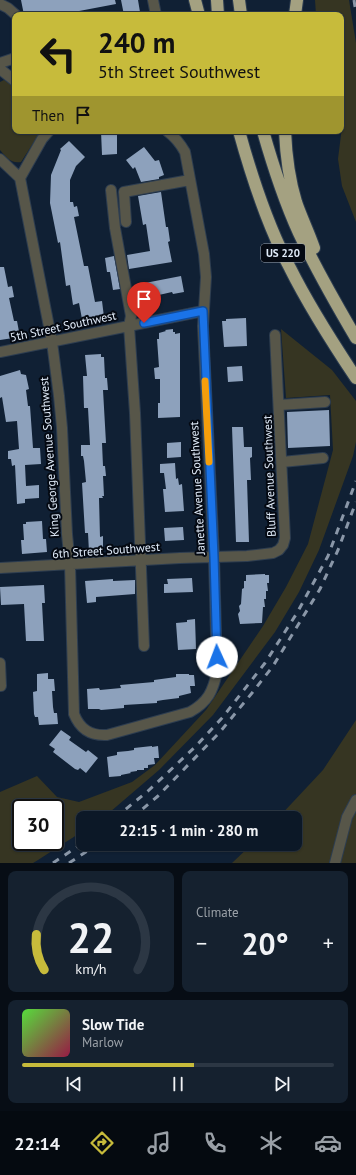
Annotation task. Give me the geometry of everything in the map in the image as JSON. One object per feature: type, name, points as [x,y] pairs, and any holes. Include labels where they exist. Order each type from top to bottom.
[{"type":"highway","points":[[195,0],[198,12]]},
{"type":"highway","points":[[217,0],[218,12]]},
{"type":"highway","points":[[239,0],[241,12]]},
{"type":"highway","points":[[295,12],[297,0]]},
{"type":"highway","points":[[232,134],[260,199]]},
{"type":"highway","name":"US 220","points":[[240,134],[260,199],[289,267],[324,331],[356,378]]},
{"type":"highway","name":"US 220","points":[[264,134],[290,212],[299,232],[332,298],[356,338]]},
{"type":"highway","points":[[285,134],[288,167],[296,201],[332,298]]},
{"type":"street","points":[[153,0],[155,12]]},
{"type":"street","points":[[0,4],[13,12]]},
{"type":"street","points":[[0,63],[12,59]]},
{"type":"street","points":[[0,69],[12,79]]},
{"type":"street","points":[[0,159],[20,178],[46,134]]},
{"type":"street","name":"Janette Avenue Southwest","points":[[74,714],[77,722],[90,733],[99,736],[190,712],[205,701],[214,685],[217,672],[214,557],[203,311],[206,277],[204,254],[185,152],[171,134]]},
{"type":"street","name":"King George Avenue Southwest","points":[[20,178],[52,342],[62,428],[70,565],[74,714]]},
{"type":"street","points":[[126,222],[124,192],[190,180]]},
{"type":"street","points":[[111,190],[131,316],[129,326],[135,413],[144,646]]},
{"type":"street","name":"5th Street Southwest","points":[[0,352],[203,311]]},
{"type":"street","name":"Bluff Avenue Southwest","points":[[214,557],[247,556],[273,553],[279,550],[283,545],[285,538],[275,335]]},
{"type":"street","points":[[279,405],[325,402]]},
{"type":"street","points":[[282,462],[323,458]]},
{"type":"street","name":"6th Street Southwest","points":[[0,568],[214,557]]},
{"type":"street","points":[[0,663],[1,686]]},
{"type":"street","points":[[335,863],[347,817],[356,800]]},
{"type":"shaded area","points":[[315,0],[349,0],[356,43],[356,222],[342,186],[338,159],[341,134],[344,134],[344,12],[316,12]]},
{"type":"shaded area","points":[[4,80],[12,84],[12,134],[39,134],[21,162],[12,161],[0,150],[0,82]]},
{"type":"shaded area","points":[[281,329],[332,370],[356,401],[356,442],[353,456],[319,550],[299,592],[275,632],[213,715],[159,770],[111,811],[76,811],[76,835],[64,843],[64,799],[12,799],[12,851],[52,851],[33,863],[0,863],[0,792],[37,776],[57,797],[79,802],[132,782],[155,765],[206,710],[263,626],[286,587],[308,544],[333,450],[330,395],[286,398]]},
{"type":"shaded area","points":[[356,720],[356,863],[232,863],[245,851],[302,851],[302,811],[285,811],[323,770]]},
{"type":"building","points":[[21,0],[115,0],[116,4],[74,12],[23,12]]},
{"type":"building","points":[[121,0],[138,0],[140,12],[123,12]]},
{"type":"building","points":[[101,134],[117,134],[117,154],[102,155]]},
{"type":"building","points":[[69,141],[85,157],[76,166],[70,180],[70,202],[73,202],[74,207],[77,206],[79,216],[74,217],[84,266],[88,266],[95,302],[102,301],[104,317],[85,321],[85,318],[82,319],[79,303],[73,305],[70,285],[66,286],[60,242],[58,243],[50,203],[51,175],[61,150],[60,149]]},
{"type":"building","points":[[144,147],[155,161],[159,160],[164,175],[159,177],[159,179],[141,182],[135,167],[133,169],[126,160]]},
{"type":"building","points":[[161,192],[166,227],[168,227],[170,241],[168,242],[172,262],[129,269],[127,255],[150,251],[146,224],[143,225],[138,196]]},
{"type":"building","points":[[114,256],[120,289],[113,290],[110,272],[107,272],[105,258]]},
{"type":"building","points":[[0,267],[4,267],[8,287],[12,286],[14,297],[9,298],[14,321],[17,321],[20,337],[0,340]]},
{"type":"building","points":[[181,276],[184,292],[173,294],[172,292],[150,297],[150,293],[147,293],[145,283]]},
{"type":"building","points":[[246,318],[247,346],[224,347],[222,321],[226,321],[226,319]]},
{"type":"building","points":[[173,329],[175,334],[180,333],[180,417],[158,418],[158,403],[160,403],[160,379],[155,379],[154,368],[159,367],[157,339],[159,339],[159,333],[166,331],[165,330]]},
{"type":"building","points":[[101,354],[101,357],[104,357],[105,378],[107,378],[108,390],[103,390],[106,443],[102,443],[103,466],[105,466],[106,476],[103,476],[104,496],[102,496],[103,498],[99,498],[100,537],[103,536],[103,551],[89,552],[88,533],[85,533],[82,483],[86,482],[84,461],[83,456],[81,456],[81,445],[90,445],[88,408],[84,408],[83,376],[87,376],[85,355]]},
{"type":"building","points":[[242,366],[243,381],[228,382],[227,367]]},
{"type":"building","points":[[20,370],[21,374],[26,375],[29,389],[26,390],[28,406],[30,406],[33,448],[40,448],[41,464],[25,465],[26,486],[39,485],[39,498],[25,499],[25,503],[17,504],[15,465],[12,466],[11,459],[8,459],[8,451],[19,449],[17,421],[6,422],[2,397],[0,398],[0,376]]},
{"type":"building","points":[[329,410],[330,446],[288,448],[287,412]]},
{"type":"building","points":[[232,427],[243,427],[244,447],[252,447],[252,457],[250,458],[251,480],[247,480],[249,542],[236,542]]},
{"type":"building","points":[[181,442],[181,457],[167,458],[167,443]]},
{"type":"building","points":[[175,463],[176,479],[178,478],[179,485],[182,484],[184,511],[165,512],[163,489],[166,489],[164,473],[160,473],[160,464]]},
{"type":"building","points":[[42,521],[43,539],[46,539],[47,552],[22,554],[21,540],[24,540],[23,524],[26,524],[26,522]]},
{"type":"building","points":[[183,527],[184,540],[165,541],[164,528]]},
{"type":"building","points":[[246,575],[269,575],[269,583],[267,583],[268,591],[266,591],[266,599],[264,599],[265,607],[263,607],[262,623],[240,624],[238,614],[240,611],[239,606],[241,604],[242,589],[244,588],[244,581],[246,581]]},
{"type":"building","points":[[192,578],[193,592],[164,593],[164,584],[168,584],[167,579]]},
{"type":"building","points":[[113,579],[113,581],[135,580],[135,594],[96,597],[96,602],[87,603],[85,581]]},
{"type":"building","points":[[44,585],[45,603],[42,603],[44,641],[26,641],[24,604],[1,605],[0,587]]},
{"type":"building","points":[[195,619],[196,649],[178,650],[176,623],[187,622],[187,620]]},
{"type":"building","points":[[48,673],[48,679],[54,679],[55,691],[52,691],[53,707],[54,713],[57,713],[58,724],[39,725],[38,717],[35,717],[34,714],[33,692],[37,691],[37,674]]},
{"type":"building","points":[[176,674],[194,675],[195,686],[190,686],[191,693],[179,696],[179,698],[157,701],[157,703],[124,705],[124,708],[101,710],[88,709],[87,689],[99,688],[100,690],[121,688],[120,685],[154,682],[154,680],[176,677]]},
{"type":"building","points":[[61,730],[71,737],[69,740],[86,752],[88,750],[98,758],[86,773],[80,768],[78,770],[75,769],[53,752],[55,749],[49,745]]},
{"type":"building","points":[[158,746],[159,758],[154,758],[155,764],[148,765],[148,768],[144,768],[144,770],[137,770],[121,776],[109,777],[107,757],[117,755],[117,752]]},
{"type":"railway","points":[[354,0],[356,13]]},
{"type":"railway","points":[[124,811],[148,791],[195,747],[222,718],[265,663],[297,613],[328,556],[356,481]]},
{"type":"railway","points":[[140,811],[158,796],[220,732],[273,666],[320,589],[338,550],[356,502]]},
{"type":"railway","points":[[53,863],[76,848]]},
{"type":"railway","points":[[69,863],[87,851]]},
{"type":"slow traffic","points":[[205,381],[209,462]]},
{"type":"route","points":[[144,323],[203,311],[217,657]]}]
